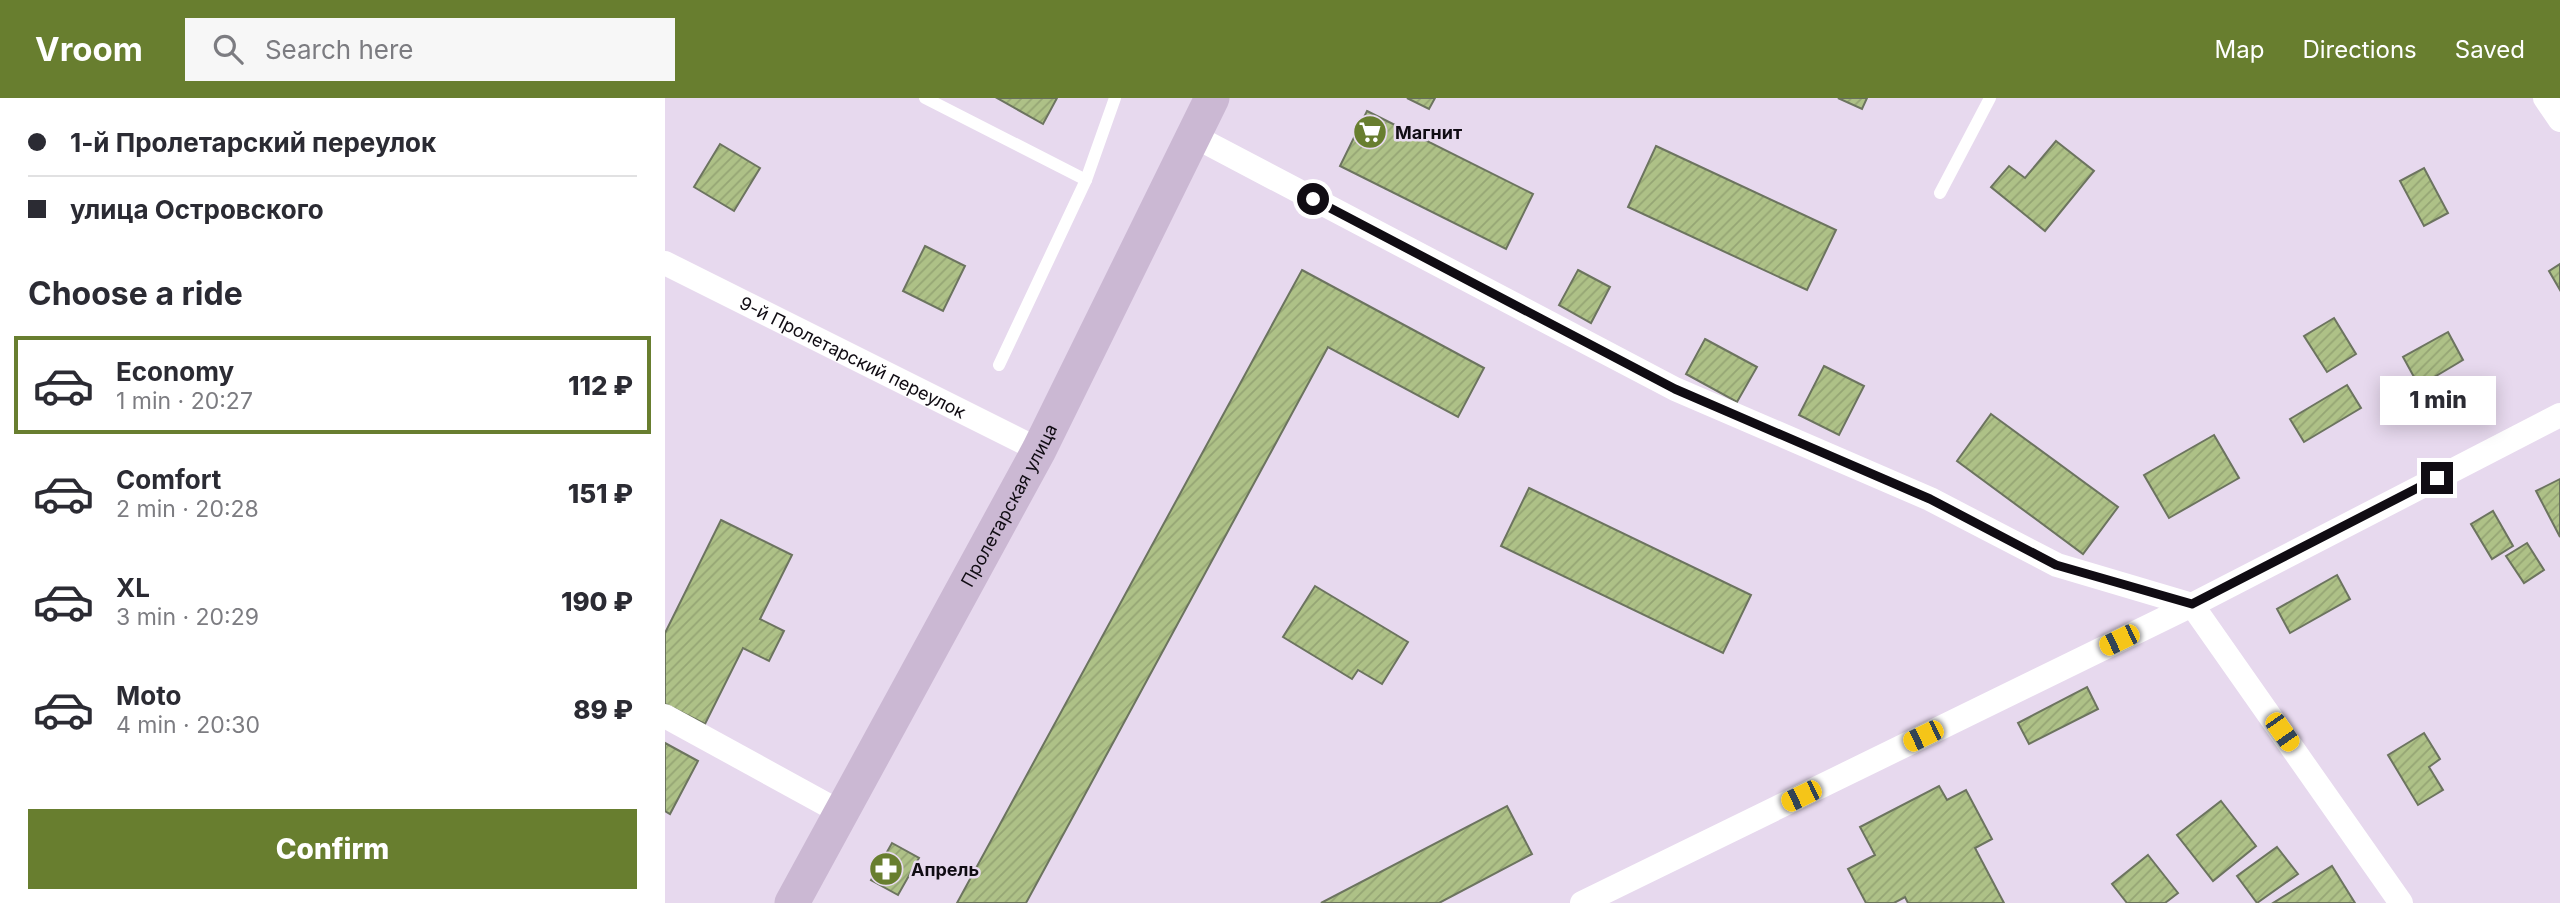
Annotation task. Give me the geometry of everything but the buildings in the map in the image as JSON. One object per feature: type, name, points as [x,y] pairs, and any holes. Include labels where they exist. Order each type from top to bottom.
[{"type":"main road","name":"Пролетарская улица","points":[[792,903],[1039,450],[1212,98]]},
{"type":"street","points":[[2545,98],[2560,120]]},
{"type":"street","points":[[1192,135],[1675,389],[1930,499],[2056,565],[2192,604],[2401,903]]},
{"type":"street","name":"9-й Пролетарский переулок","points":[[665,263],[1039,450]]},
{"type":"street","points":[[1582,903],[2192,604],[2560,415]]},
{"type":"street","points":[[665,716],[841,812]]},
{"type":"lane","points":[[925,98],[1086,180]]},
{"type":"lane","points":[[999,365],[1086,180],[1115,98]]},
{"type":"lane","points":[[1940,193],[1990,98]]},
{"type":"place","name":"Магнит","points":[[1370,132]]},
{"type":"place","name":"Апрель","points":[[886,869]]},
{"type":"route","points":[[1313,199],[1675,389],[1930,499],[2056,565],[2192,604],[2437,478]]}]
